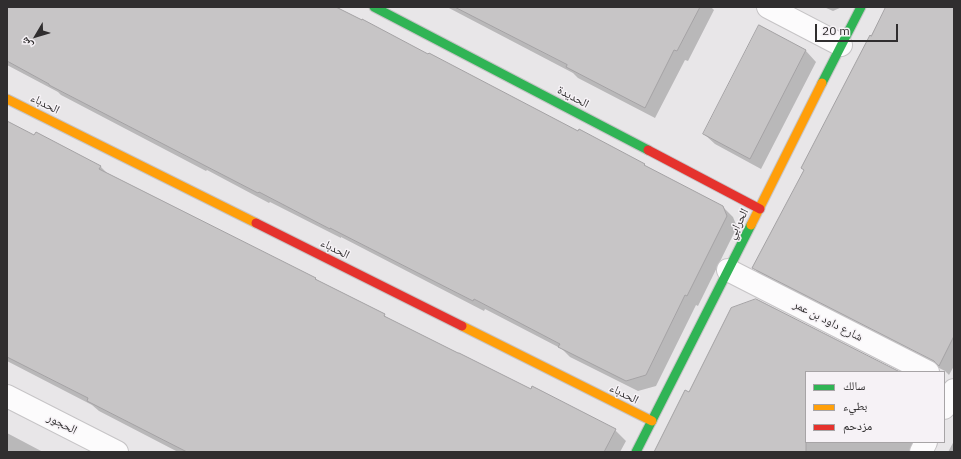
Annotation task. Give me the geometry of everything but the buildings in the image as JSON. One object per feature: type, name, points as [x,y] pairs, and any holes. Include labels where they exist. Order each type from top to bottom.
[{"type":"street","name":"الحديدة","points":[[374,7],[760,209]]},
{"type":"street","points":[[768,7],[842,45]]},
{"type":"street","name":"الحرابي","points":[[636,452],[861,7]]},
{"type":"street","name":"الحدباء","points":[[7,99],[652,421]]},
{"type":"street","name":"شارع داود بن عمر","points":[[728,270],[926,371]]},
{"type":"street","points":[[945,381],[954,386]]},
{"type":"street","points":[[945,406],[954,390]]},
{"type":"street","name":"الحجور","points":[[7,396],[117,452]]},
{"type":"street","points":[[921,452],[926,443]]},
{"type":"traffic: fast","points":[[374,7],[648,150]]},
{"type":"traffic: fast","points":[[822,83],[861,7]]},
{"type":"traffic: fast","points":[[636,452],[751,225]]},
{"type":"traffic: slow","points":[[751,225],[822,83]]},
{"type":"traffic: slow","points":[[7,99],[256,223]]},
{"type":"traffic: slow","points":[[462,326],[652,421]]},
{"type":"traffic: jam","points":[[648,150],[760,209]]},
{"type":"traffic: jam","points":[[256,223],[462,326]]}]
